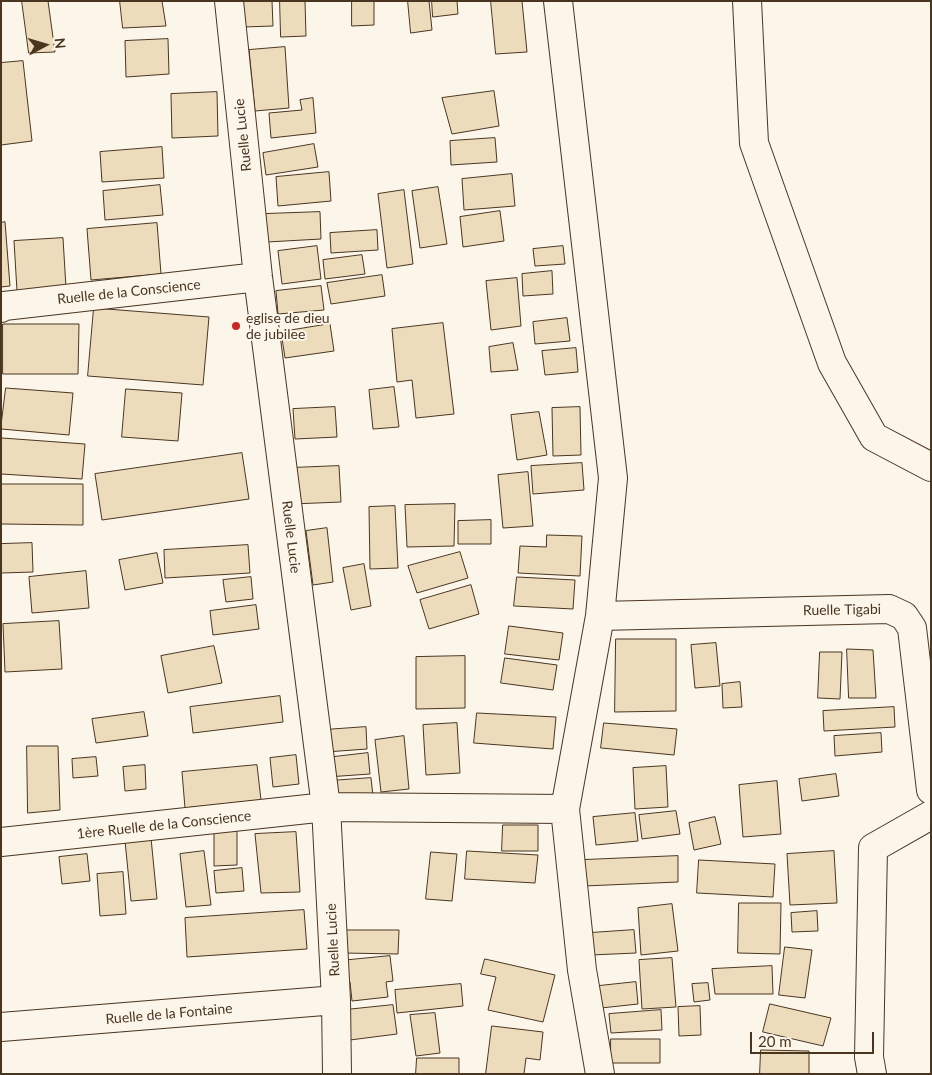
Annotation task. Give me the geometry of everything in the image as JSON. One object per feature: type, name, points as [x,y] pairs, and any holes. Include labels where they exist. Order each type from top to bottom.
[{"type":"street","name":"Ruelle Lucie","points":[[230,1],[258,277],[326,807],[336,1000],[337,1074]]},
{"type":"street","points":[[558,1],[613,478],[600,616],[565,810],[582,970],[600,1074]]},
{"type":"street","points":[[747,1],[754,143],[832,363],[874,437],[931,467]]},
{"type":"street","name":"Ruelle de la Conscience","points":[[1,308],[4,306],[258,277]]},
{"type":"street","name":"Ruelle Tigabi","points":[[600,616],[889,609],[904,616],[912,628],[931,790]]},
{"type":"street","name":"1ère Ruelle de la Conscience","points":[[1,842],[326,807],[565,810]]},
{"type":"street","points":[[872,1074],[869,1058],[873,848],[931,815]]},
{"type":"street","name":"Ruelle de la Fontaine","points":[[1,1028],[336,1000]]},
{"type":"building","points":[[22,1],[48,1],[55,52],[29,53]]},
{"type":"building","points":[[120,1],[162,1],[166,26],[123,28]]},
{"type":"building","points":[[243,1],[272,1],[273,26],[244,27]]},
{"type":"building","points":[[280,1],[305,1],[306,36],[281,37]]},
{"type":"building","points":[[352,1],[374,1],[374,25],[352,26]]},
{"type":"building","points":[[408,1],[429,1],[432,30],[411,33]]},
{"type":"building","points":[[432,1],[457,1],[458,14],[433,17]]},
{"type":"building","points":[[491,1],[522,1],[527,52],[496,54]]},
{"type":"building","points":[[168,39],[169,74],[126,77],[125,41]]},
{"type":"building","points":[[285,47],[289,108],[255,111],[249,50]]},
{"type":"building","points":[[23,61],[32,141],[1,145],[1,63]]},
{"type":"building","points":[[494,91],[499,126],[452,134],[442,98]]},
{"type":"building","points":[[217,92],[218,136],[172,138],[171,94]]},
{"type":"building","points":[[313,98],[316,133],[271,138],[269,113],[302,110],[300,100]]},
{"type":"building","points":[[495,138],[497,162],[451,165],[450,141]]},
{"type":"building","points":[[314,144],[318,167],[266,175],[263,153]]},
{"type":"building","points":[[162,147],[164,178],[102,182],[100,152]]},
{"type":"building","points":[[329,172],[331,201],[278,206],[276,177]]},
{"type":"building","points":[[512,174],[515,206],[464,210],[462,179]]},
{"type":"building","points":[[160,185],[163,215],[105,220],[103,191]]},
{"type":"building","points":[[438,187],[447,244],[420,248],[412,191]]},
{"type":"building","points":[[404,190],[413,264],[387,268],[378,194]]},
{"type":"building","points":[[500,211],[504,241],[463,247],[460,217]]},
{"type":"building","points":[[320,212],[321,239],[267,242],[264,214]]},
{"type":"building","points":[[5,222],[10,286],[1,287],[1,223]]},
{"type":"building","points":[[157,223],[161,274],[91,280],[87,229]]},
{"type":"building","points":[[377,230],[378,250],[331,253],[330,233]]},
{"type":"building","points":[[63,238],[66,288],[17,291],[14,241]]},
{"type":"building","points":[[317,246],[321,279],[282,284],[278,251]]},
{"type":"building","points":[[563,246],[565,264],[535,266],[533,249]]},
{"type":"building","points":[[362,255],[365,274],[325,279],[323,260]]},
{"type":"building","points":[[552,271],[553,294],[523,296],[522,274]]},
{"type":"building","points":[[382,275],[385,296],[331,304],[327,283]]},
{"type":"building","points":[[517,278],[521,326],[491,330],[486,281]]},
{"type":"building","points":[[321,286],[324,310],[278,314],[276,291]]},
{"type":"building","points":[[94,308],[209,317],[203,385],[88,376]]},
{"type":"building","points":[[567,318],[570,341],[535,344],[533,322]]},
{"type":"building","points":[[443,323],[454,414],[416,418],[412,380],[397,382],[392,329]]},
{"type":"building","points":[[3,324],[79,324],[78,374],[3,374]]},
{"type":"building","points":[[330,324],[334,351],[285,358],[281,332]]},
{"type":"building","points":[[513,343],[518,370],[491,372],[489,347]]},
{"type":"building","points":[[576,348],[578,372],[545,375],[542,351]]},
{"type":"building","points":[[394,387],[399,427],[373,429],[369,390]]},
{"type":"building","points":[[6,388],[73,393],[69,435],[1,429]]},
{"type":"building","points":[[126,389],[182,393],[178,441],[122,437]]},
{"type":"building","points":[[335,407],[337,437],[295,439],[293,409]]},
{"type":"building","points":[[580,407],[581,455],[553,456],[552,408]]},
{"type":"building","points":[[539,412],[547,455],[517,460],[511,415]]},
{"type":"building","points":[[2,438],[85,444],[82,479],[1,474]]},
{"type":"building","points":[[242,453],[249,499],[102,520],[95,474]]},
{"type":"building","points":[[582,463],[584,490],[533,494],[531,466]]},
{"type":"building","points":[[339,466],[341,502],[292,504],[290,468]]},
{"type":"building","points":[[528,472],[533,526],[503,528],[498,475]]},
{"type":"building","points":[[1,484],[83,484],[83,525],[1,524]]},
{"type":"building","points":[[455,504],[454,546],[407,547],[405,505]]},
{"type":"building","points":[[395,506],[398,568],[370,569],[369,507]]},
{"type":"building","points":[[491,520],[491,544],[458,544],[458,521]]},
{"type":"building","points":[[327,528],[333,582],[313,585],[306,531]]},
{"type":"building","points":[[547,535],[582,536],[580,576],[518,573],[520,546],[546,547]]},
{"type":"building","points":[[32,543],[33,572],[1,573],[1,544]]},
{"type":"building","points":[[248,545],[250,573],[165,578],[164,550]]},
{"type":"building","points":[[460,552],[468,578],[417,593],[408,566]]},
{"type":"building","points":[[157,553],[163,583],[125,590],[119,560]]},
{"type":"building","points":[[364,564],[371,606],[351,610],[343,568]]},
{"type":"building","points":[[86,571],[89,608],[32,613],[29,577]]},
{"type":"building","points":[[251,577],[253,599],[226,602],[223,580]]},
{"type":"building","points":[[517,577],[575,580],[573,609],[514,606]]},
{"type":"building","points":[[471,585],[479,614],[429,629],[420,600]]},
{"type":"building","points":[[256,605],[259,629],[213,635],[210,611]]},
{"type":"building","points":[[59,621],[62,669],[5,672],[3,624]]},
{"type":"building","points":[[509,626],[563,633],[559,660],[505,654]]},
{"type":"building","points":[[616,639],[676,639],[676,711],[615,712]]},
{"type":"building","points":[[716,643],[720,686],[695,688],[691,645]]},
{"type":"building","points":[[214,646],[222,683],[168,693],[161,656]]},
{"type":"building","points":[[847,649],[873,650],[876,698],[849,698]]},
{"type":"building","points":[[820,652],[842,652],[840,699],[818,698]]},
{"type":"building","points":[[465,656],[465,708],[416,709],[416,657]]},
{"type":"building","points":[[505,658],[557,665],[553,690],[501,683]]},
{"type":"building","points":[[740,682],[742,707],[723,708],[722,684]]},
{"type":"building","points":[[280,696],[283,722],[193,733],[190,707]]},
{"type":"building","points":[[894,707],[895,727],[824,731],[823,711]]},
{"type":"building","points":[[144,712],[148,736],[96,743],[92,719]]},
{"type":"building","points":[[477,713],[556,717],[553,749],[474,743]]},
{"type":"building","points":[[457,723],[460,773],[426,775],[423,725]]},
{"type":"building","points":[[604,723],[677,729],[674,755],[601,748]]},
{"type":"building","points":[[366,727],[367,749],[326,752],[324,730]]},
{"type":"building","points":[[881,733],[882,752],[835,756],[834,736]]},
{"type":"building","points":[[404,736],[409,789],[381,792],[375,740]]},
{"type":"building","points":[[27,746],[58,746],[60,810],[28,813]]},
{"type":"building","points":[[368,753],[370,774],[327,777],[325,758]]},
{"type":"building","points":[[296,755],[299,784],[273,787],[270,758]]},
{"type":"building","points":[[96,757],[98,776],[73,778],[72,759]]},
{"type":"building","points":[[145,765],[146,789],[125,791],[123,767]]},
{"type":"building","points":[[257,765],[261,800],[185,808],[182,772]]},
{"type":"building","points":[[666,766],[668,807],[635,809],[633,768]]},
{"type":"building","points":[[836,774],[839,796],[802,801],[799,779]]},
{"type":"building","points":[[371,778],[373,796],[331,799],[329,781]]},
{"type":"building","points":[[777,781],[781,834],[743,837],[739,785]]},
{"type":"building","points":[[676,811],[680,834],[642,839],[639,815]]},
{"type":"building","points":[[635,813],[638,841],[596,845],[593,817]]},
{"type":"building","points":[[715,817],[721,844],[694,850],[689,823]]},
{"type":"building","points":[[237,825],[237,865],[214,866],[214,826]]},
{"type":"building","points":[[503,825],[538,825],[538,851],[502,851]]},
{"type":"building","points":[[296,832],[300,892],[261,893],[255,834]]},
{"type":"building","points":[[151,838],[157,899],[131,901],[125,841]]},
{"type":"building","points":[[204,851],[211,905],[186,907],[180,854]]},
{"type":"building","points":[[467,851],[538,855],[535,883],[465,879]]},
{"type":"building","points":[[834,851],[837,903],[790,905],[787,854]]},
{"type":"building","points":[[431,852],[457,854],[452,901],[426,899]]},
{"type":"building","points":[[87,854],[90,881],[62,884],[59,857]]},
{"type":"building","points":[[678,856],[678,882],[584,886],[583,860]]},
{"type":"building","points":[[699,860],[775,864],[773,897],[697,893]]},
{"type":"building","points":[[242,868],[244,891],[216,893],[214,871]]},
{"type":"building","points":[[123,872],[126,914],[100,916],[97,874]]},
{"type":"building","points":[[739,903],[781,903],[780,954],[738,953]]},
{"type":"building","points":[[672,904],[678,951],[641,955],[638,908]]},
{"type":"building","points":[[304,910],[307,949],[187,957],[185,918]]},
{"type":"building","points":[[817,911],[818,931],[792,932],[791,913]]},
{"type":"building","points":[[344,930],[399,930],[398,954],[343,953]]},
{"type":"building","points":[[634,930],[636,953],[591,955],[590,933]]},
{"type":"building","points":[[785,947],[812,950],[805,998],[779,995]]},
{"type":"building","points":[[390,956],[393,981],[386,982],[388,997],[352,1001],[350,982],[342,983],[339,961]]},
{"type":"building","points":[[672,958],[676,1007],[642,1009],[639,960]]},
{"type":"building","points":[[485,959],[555,975],[543,1022],[488,1010],[496,977],[481,974]]},
{"type":"building","points":[[772,966],[773,994],[715,994],[712,969]]},
{"type":"building","points":[[636,982],[638,1004],[601,1008],[599,986]]},
{"type":"building","points":[[708,983],[710,1000],[694,1002],[692,984]]},
{"type":"building","points":[[461,984],[463,1006],[397,1013],[395,990]]},
{"type":"building","points":[[770,1004],[831,1018],[823,1046],[763,1032]]},
{"type":"building","points":[[393,1005],[397,1034],[350,1040],[345,1010]]},
{"type":"building","points":[[700,1006],[701,1035],[679,1036],[678,1007]]},
{"type":"building","points":[[661,1010],[662,1030],[611,1033],[609,1014]]},
{"type":"building","points":[[435,1013],[440,1053],[416,1056],[410,1015]]},
{"type":"building","points":[[492,1026],[543,1032],[540,1060],[526,1058],[524,1074],[486,1074]]},
{"type":"building","points":[[611,1039],[660,1039],[660,1063],[611,1063]]},
{"type":"building","points":[[761,1050],[809,1051],[809,1074],[760,1074]]},
{"type":"building","points":[[417,1058],[459,1058],[459,1074],[416,1074]]},
{"type":"place","name":"eglise de dieu de jubilee","points":[[236,326]]}]
